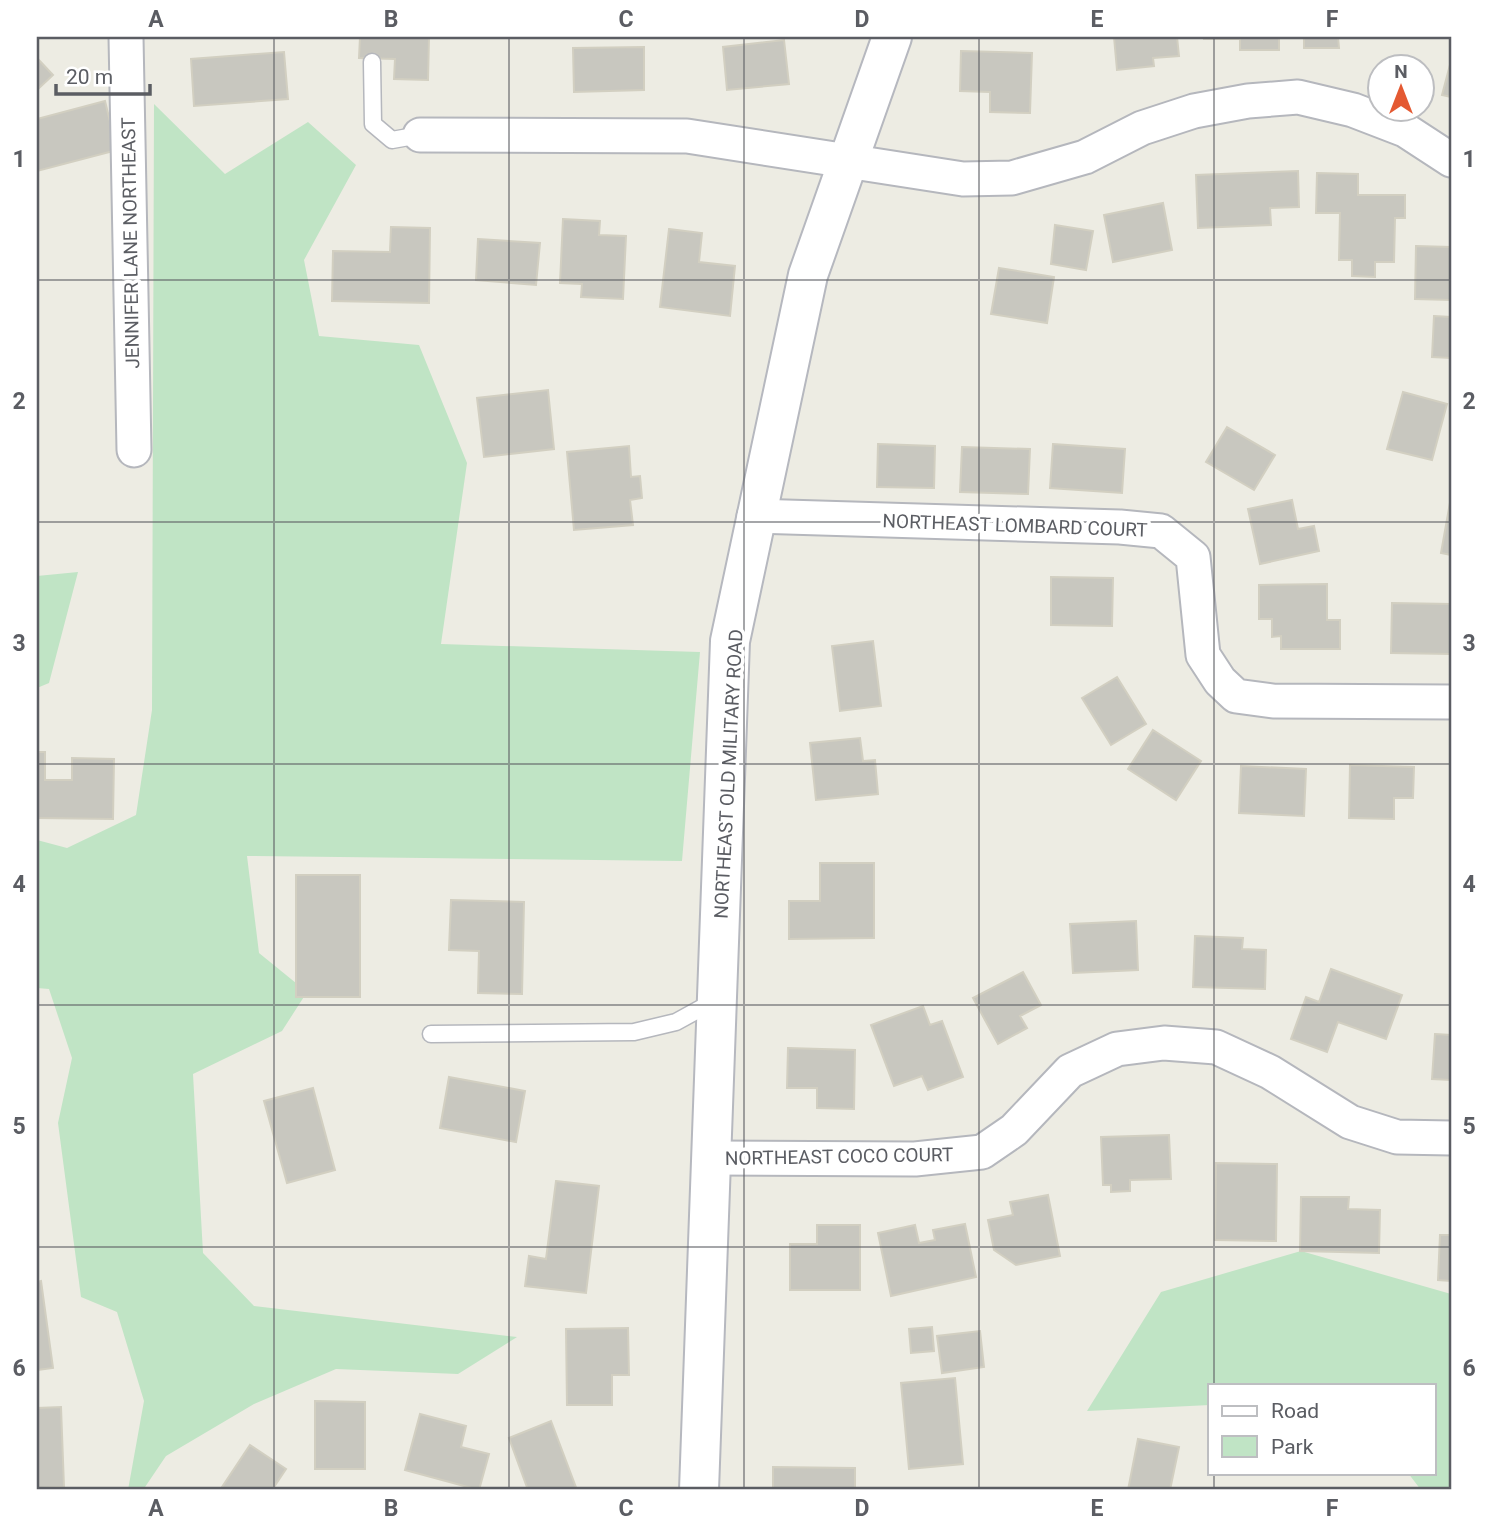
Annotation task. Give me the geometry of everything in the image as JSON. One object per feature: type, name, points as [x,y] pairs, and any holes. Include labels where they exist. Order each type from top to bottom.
[{"type":"street","name":"JENNIFER LANE NORTHEAST","points":[[126,37],[134,450]]},
{"type":"street","name":"NORTHEAST OLD MILITARY ROAD","points":[[699,1490],[730,641],[754,516],[808,275],[846,161],[892,37]]},
{"type":"street","points":[[420,135],[687,136],[963,179],[1012,178],[1085,157],[1142,128],[1194,111],[1248,101],[1298,97],[1353,110],[1405,130],[1451,160]]},
{"type":"street","name":"NORTHEAST LOMBARD COURT","points":[[754,516],[1120,527],[1160,531],[1193,557],[1203,655],[1220,681],[1236,696],[1273,701],[1451,702]]},
{"type":"street","name":"NORTHEAST COCO COURT","points":[[713,1158],[915,1159],[982,1152],[1014,1130],[1070,1071],[1117,1049],[1164,1042],[1216,1047],[1270,1072],[1350,1122],[1397,1137],[1451,1138]]},
{"type":"lane","points":[[372,62],[373,124],[392,140],[420,135]]},
{"type":"lane","points":[[431,1034],[634,1032],[676,1022],[718,999]]},
{"type":"green space","points":[[154,104],[225,174],[308,122],[356,165],[304,260],[319,336],[419,345],[467,463],[441,644],[700,652],[682,861],[247,856],[259,953],[307,992],[282,1031],[193,1074],[203,1253],[254,1306],[517,1337],[458,1374],[336,1369],[254,1404],[166,1456],[143,1490],[128,1490],[144,1401],[117,1312],[81,1297],[58,1123],[72,1058],[49,989],[37,988],[37,840],[67,848],[136,815],[152,710]]},
{"type":"green space","points":[[78,572],[49,683],[37,688],[37,576]]},
{"type":"green space","points":[[1301,1251],[1451,1294],[1451,1490],[1421,1490],[1409,1474],[1436,1474],[1436,1384],[1208,1384],[1208,1405],[1087,1411],[1161,1292]]},
{"type":"building","points":[[360,37],[429,37],[428,80],[394,79],[395,59],[359,58]]},
{"type":"building","points":[[1114,37],[1177,37],[1179,56],[1153,58],[1154,66],[1117,70]]},
{"type":"building","points":[[1204,37],[1279,37],[1279,50],[1240,50],[1240,39]]},
{"type":"building","points":[[1304,37],[1338,37],[1339,48],[1304,48]]},
{"type":"building","points":[[784,40],[789,84],[727,90],[723,47]]},
{"type":"building","points":[[644,47],[644,90],[574,92],[573,48]]},
{"type":"building","points":[[961,51],[1032,53],[1030,113],[990,112],[990,92],[960,91]]},
{"type":"building","points":[[284,52],[288,99],[194,106],[191,59]]},
{"type":"building","points":[[37,58],[53,75],[37,90]]},
{"type":"building","points":[[1451,61],[1451,97],[1442,95]]},
{"type":"building","points":[[105,101],[117,150],[37,171],[37,119]]},
{"type":"building","points":[[1298,171],[1299,207],[1270,208],[1271,225],[1198,228],[1196,175]]},
{"type":"building","points":[[1317,173],[1358,174],[1358,195],[1405,195],[1405,218],[1395,218],[1394,262],[1375,262],[1375,277],[1352,276],[1352,260],[1339,260],[1340,213],[1316,213]]},
{"type":"building","points":[[1163,203],[1172,250],[1113,262],[1104,215]]},
{"type":"building","points":[[563,219],[600,221],[599,235],[626,236],[623,299],[581,297],[582,284],[560,283]]},
{"type":"building","points":[[1055,225],[1093,231],[1086,270],[1051,264]]},
{"type":"building","points":[[391,227],[430,228],[429,303],[332,301],[333,251],[390,252]]},
{"type":"building","points":[[669,229],[702,233],[699,262],[735,266],[730,316],[660,307]]},
{"type":"building","points":[[478,239],[540,243],[536,285],[476,280]]},
{"type":"building","points":[[1416,246],[1451,247],[1451,300],[1415,299]]},
{"type":"building","points":[[999,268],[1054,277],[1047,323],[991,314]]},
{"type":"building","points":[[1434,316],[1451,317],[1451,358],[1432,357]]},
{"type":"building","points":[[548,390],[554,449],[484,457],[477,398]]},
{"type":"building","points":[[1403,392],[1447,404],[1432,460],[1387,449]]},
{"type":"building","points":[[1227,427],[1275,455],[1254,490],[1206,462]]},
{"type":"building","points":[[878,444],[935,446],[934,488],[877,487]]},
{"type":"building","points":[[1053,444],[1125,449],[1122,493],[1050,488]]},
{"type":"building","points":[[629,446],[631,477],[640,476],[642,498],[630,500],[633,525],[574,530],[567,452]]},
{"type":"building","points":[[962,447],[1030,449],[1028,494],[960,492]]},
{"type":"building","points":[[1451,497],[1451,555],[1441,553]]},
{"type":"building","points":[[1292,500],[1298,529],[1314,526],[1319,551],[1260,564],[1248,509]]},
{"type":"building","points":[[1051,577],[1113,578],[1112,626],[1051,625]]},
{"type":"building","points":[[1327,584],[1327,620],[1340,620],[1340,649],[1281,649],[1281,636],[1272,637],[1272,619],[1259,619],[1259,585]]},
{"type":"building","points":[[1392,603],[1451,604],[1451,654],[1391,653]]},
{"type":"building","points":[[873,641],[881,706],[840,711],[832,646]]},
{"type":"building","points":[[1117,677],[1146,724],[1111,745],[1082,698]]},
{"type":"building","points":[[1153,730],[1201,761],[1176,800],[1128,769]]},
{"type":"building","points":[[860,738],[863,761],[875,760],[878,794],[816,800],[810,743]]},
{"type":"building","points":[[37,752],[45,752],[45,780],[72,780],[72,758],[114,759],[113,819],[37,818]]},
{"type":"building","points":[[1350,765],[1414,767],[1413,798],[1394,798],[1394,819],[1349,818]]},
{"type":"building","points":[[1241,766],[1306,769],[1304,816],[1239,813]]},
{"type":"building","points":[[820,863],[874,863],[874,938],[789,939],[789,901],[820,901]]},
{"type":"building","points":[[296,875],[360,875],[360,997],[296,997]]},
{"type":"building","points":[[451,900],[524,902],[522,994],[478,993],[479,951],[449,950]]},
{"type":"building","points":[[1136,921],[1138,970],[1073,973],[1070,924]]},
{"type":"building","points":[[1195,936],[1243,938],[1242,949],[1266,950],[1265,989],[1193,987]]},
{"type":"building","points":[[1331,969],[1402,995],[1386,1039],[1338,1022],[1327,1052],[1291,1039],[1306,997],[1319,1002]]},
{"type":"building","points":[[1023,972],[1041,1005],[1020,1016],[1027,1028],[998,1044],[973,998]]},
{"type":"building","points":[[923,1006],[930,1025],[942,1021],[963,1077],[928,1090],[922,1076],[894,1086],[871,1025]]},
{"type":"building","points":[[1435,1034],[1451,1035],[1451,1080],[1432,1079]]},
{"type":"building","points":[[788,1048],[855,1050],[854,1109],[817,1108],[817,1088],[787,1088]]},
{"type":"building","points":[[449,1077],[525,1091],[516,1142],[440,1128]]},
{"type":"building","points":[[313,1088],[335,1170],[287,1183],[264,1101]]},
{"type":"building","points":[[1169,1135],[1171,1179],[1130,1180],[1130,1191],[1111,1192],[1111,1185],[1103,1185],[1101,1137]]},
{"type":"building","points":[[1216,1163],[1277,1164],[1276,1241],[1215,1240]]},
{"type":"building","points":[[556,1181],[599,1186],[586,1293],[525,1286],[529,1256],[546,1259]]},
{"type":"building","points":[[1048,1195],[1060,1256],[1016,1265],[994,1250],[988,1220],[1013,1215],[1010,1202]]},
{"type":"building","points":[[1301,1197],[1349,1197],[1348,1209],[1380,1210],[1379,1253],[1300,1251]]},
{"type":"building","points":[[965,1224],[976,1277],[891,1296],[878,1233],[915,1225],[919,1243],[935,1240],[933,1230]]},
{"type":"building","points":[[817,1225],[860,1225],[860,1290],[790,1290],[790,1244],[817,1244]]},
{"type":"building","points":[[1440,1235],[1451,1235],[1451,1281],[1438,1280]]},
{"type":"building","points":[[41,1281],[53,1368],[37,1370],[37,1282]]},
{"type":"building","points":[[932,1327],[934,1351],[911,1353],[909,1329]]},
{"type":"building","points":[[628,1328],[629,1375],[612,1375],[612,1405],[567,1405],[566,1329]]},
{"type":"building","points":[[980,1331],[984,1367],[942,1373],[937,1336]]},
{"type":"building","points":[[955,1378],[963,1464],[909,1469],[901,1383]]},
{"type":"building","points":[[315,1401],[365,1402],[365,1469],[315,1469]]},
{"type":"building","points":[[61,1407],[64,1487],[37,1488],[37,1408]]},
{"type":"building","points":[[420,1414],[466,1426],[461,1447],[489,1454],[479,1490],[405,1470]]},
{"type":"building","points":[[551,1421],[577,1490],[528,1490],[509,1438]]},
{"type":"building","points":[[1138,1439],[1179,1447],[1170,1490],[1128,1490]]},
{"type":"building","points":[[250,1445],[286,1469],[272,1490],[220,1490]]},
{"type":"building","points":[[773,1467],[855,1468],[855,1490],[773,1490]]}]
